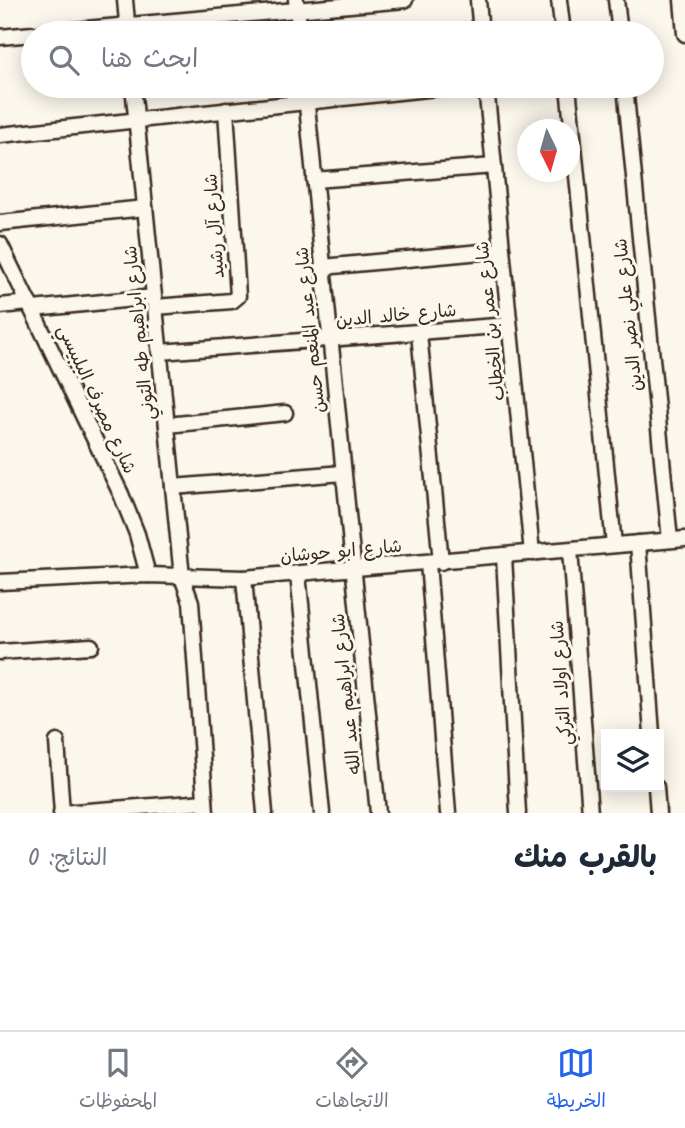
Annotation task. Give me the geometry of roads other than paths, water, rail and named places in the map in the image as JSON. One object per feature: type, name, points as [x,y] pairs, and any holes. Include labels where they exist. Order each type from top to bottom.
[{"type":"street","points":[[125,0],[127,21]]},
{"type":"street","points":[[184,21],[297,5],[405,0]]},
{"type":"street","points":[[478,0],[480,21]]},
{"type":"street","points":[[559,0],[562,21]]},
{"type":"street","points":[[617,0],[619,21]]},
{"type":"street","points":[[682,0],[685,34]]},
{"type":"street","points":[[0,37],[21,35]]},
{"type":"street","name":"شارع ابراهيم طه التوني","points":[[134,98],[182,577],[191,601],[206,808]]},
{"type":"street","name":"شارع عبد المنعم حسن","points":[[306,98],[353,570]]},
{"type":"street","points":[[0,135],[344,98]]},
{"type":"street","name":"شارع عمر بن الخطاب","points":[[487,98],[532,553]]},
{"type":"street","points":[[569,98],[614,545]]},
{"type":"street","name":"شارع علي نصر الدين","points":[[626,98],[678,539]]},
{"type":"street","name":"شارع آل رشيد","points":[[155,302],[232,301],[238,296],[226,110]]},
{"type":"street","points":[[314,180],[494,166]]},
{"type":"street","points":[[0,223],[145,208]]},
{"type":"street","name":"شارع مصرف البلبيسي","points":[[0,244],[121,494],[137,534],[148,575]]},
{"type":"street","points":[[323,267],[502,250]]},
{"type":"street","points":[[0,306],[155,302]]},
{"type":"street","name":"شارع خالد الدين","points":[[160,352],[509,325]]},
{"type":"street","points":[[419,333],[435,562],[448,813]]},
{"type":"street","points":[[167,425],[285,413]]},
{"type":"street","points":[[173,487],[343,473]]},
{"type":"street","name":"شارع ابو حوشان","points":[[0,582],[148,575],[244,578],[678,539]]},
{"type":"street","points":[[638,543],[652,729]]},
{"type":"street","name":"شارع اولاد التركي","points":[[570,550],[590,813]]},
{"type":"street","points":[[504,556],[519,813]]},
{"type":"street","name":"شارع ابراهيم عبد الله","points":[[353,570],[378,813]]},
{"type":"street","points":[[298,574],[322,813]]},
{"type":"street","points":[[244,578],[265,813]]},
{"type":"street","points":[[0,652],[91,646]]},
{"type":"street","points":[[57,742],[62,813],[206,808]]},
{"type":"street","points":[[656,792],[658,813]]}]
